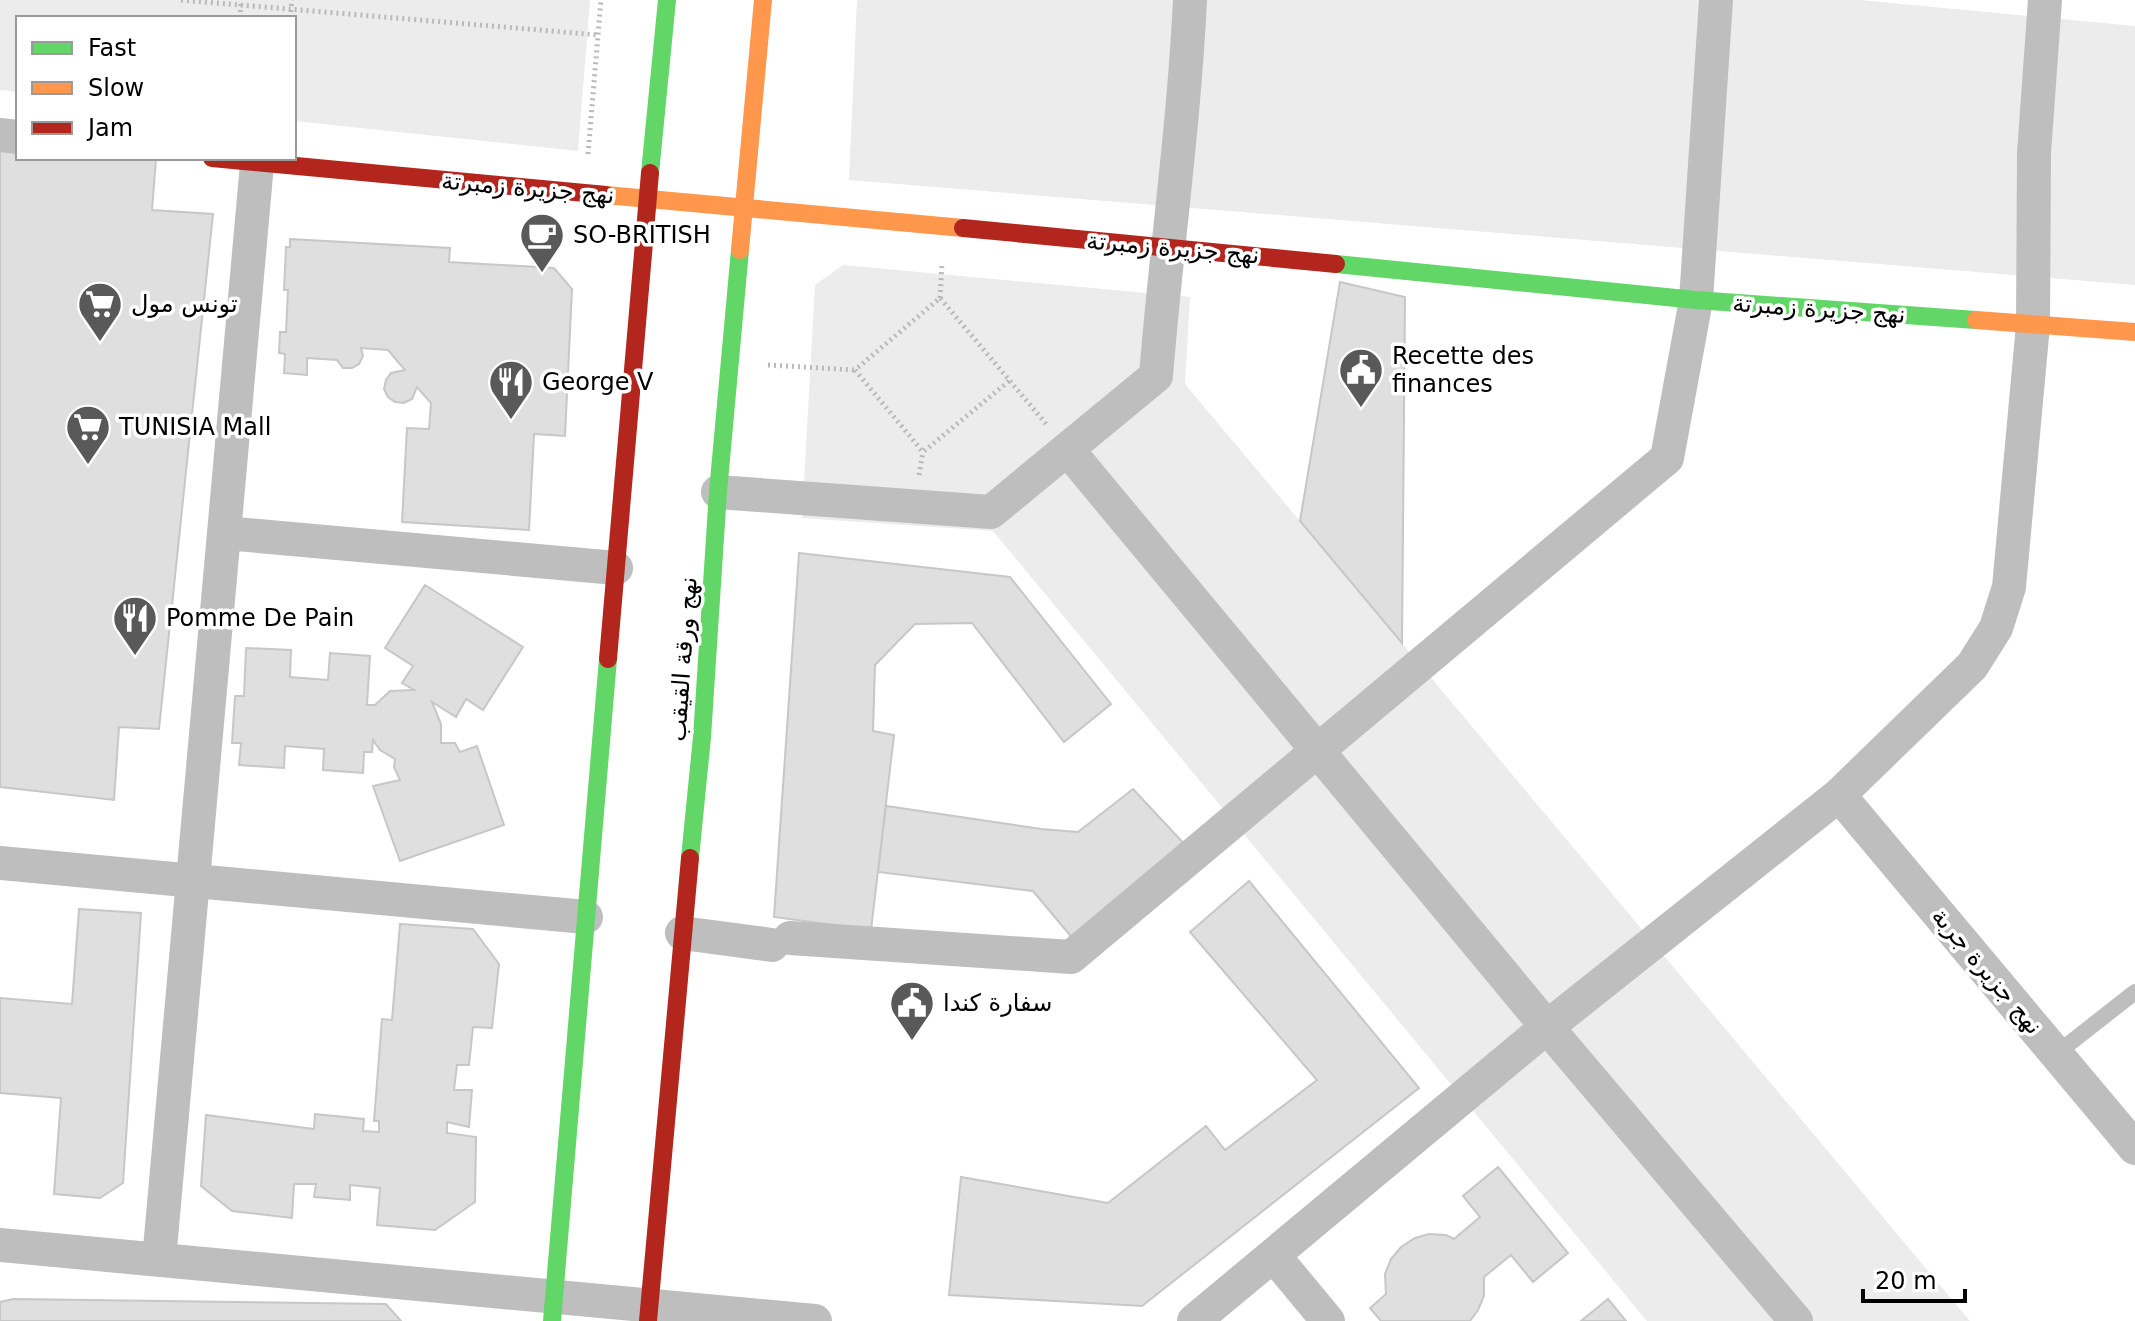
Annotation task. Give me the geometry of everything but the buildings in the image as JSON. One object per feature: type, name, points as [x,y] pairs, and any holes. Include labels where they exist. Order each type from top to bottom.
[{"type":"main road","points":[[553,1309],[647,199],[667,0]]},
{"type":"main road","name":"نهج ورقة القيقب","points":[[648,1313],[702,737],[718,492],[763,0]]},
{"type":"main road","name":"نهج جزيرة زمبرتة","points":[[227,160],[1167,247],[1696,300],[2135,332]]},
{"type":"street","points":[[718,492],[991,512],[1156,376],[1186,82],[1190,0]]},
{"type":"street","points":[[682,933],[781,942],[1071,957],[1667,458],[1696,300],[1716,0]]},
{"type":"street","points":[[1194,1321],[1547,1027],[1839,795],[1972,666],[1996,628],[2009,587],[2033,325],[2034,153],[2045,0]]},
{"type":"street","points":[[159,1260],[257,164]]},
{"type":"street","points":[[1068,450],[1547,1027],[1796,1321]]},
{"type":"street","points":[[225,533],[616,568]]},
{"type":"street","name":"نهج جزيرة جربة","points":[[1839,795],[2135,1148]]},
{"type":"street","points":[[0,863],[586,917]]},
{"type":"street","points":[[0,1245],[159,1260],[553,1309],[815,1321]]},
{"type":"street","points":[[1274,1256],[1328,1321]]},
{"type":"lane","points":[[2056,1054],[2135,992]]},
{"type":"path","points":[[181,0],[241,2],[598,35]]},
{"type":"path","points":[[290,16],[292,0]]},
{"type":"path","points":[[587,157],[601,0]]},
{"type":"path","points":[[730,363],[855,370],[940,298],[1068,450]]},
{"type":"path","points":[[855,370],[923,452],[1009,381]]},
{"type":"shaded area","points":[[0,0],[590,0],[578,151],[296,121],[296,16],[16,16],[16,92],[0,90]]},
{"type":"shaded area","points":[[857,0],[1860,0],[2135,26],[2135,285],[849,180]]},
{"type":"shaded area","points":[[843,265],[1190,297],[1185,384],[1970,1321],[1647,1321],[993,531],[802,518],[815,285]]},
{"type":"traffic: fast","points":[[650,173],[667,0]]},
{"type":"traffic: fast","points":[[690,858],[740,250]]},
{"type":"traffic: fast","points":[[1336,264],[1696,300],[1976,320]]},
{"type":"traffic: fast","points":[[552,1321],[608,659]]},
{"type":"traffic: slow","points":[[740,250],[763,0]]},
{"type":"traffic: slow","points":[[606,195],[963,228]]},
{"type":"traffic: slow","points":[[1976,320],[2135,332]]},
{"type":"traffic: jam","points":[[233,160],[606,195]]},
{"type":"traffic: jam","points":[[608,659],[650,173]]},
{"type":"traffic: jam","points":[[963,228],[1336,264]]},
{"type":"traffic: jam","points":[[648,1321],[690,858]]},
{"type":"place","name":"SO-BRITISH","points":[[542,274]]},
{"type":"place","name":"تونس مول","points":[[100,343]]},
{"type":"place","name":"Recette des finances","points":[[1361,409]]},
{"type":"place","name":"George V","points":[[511,421]]},
{"type":"place","name":"TUNISIA Mall","points":[[88,466]]},
{"type":"place","name":"Pomme De Pain","points":[[135,657]]},
{"type":"place","name":"سفارة كندا","points":[[912,1042]]}]
